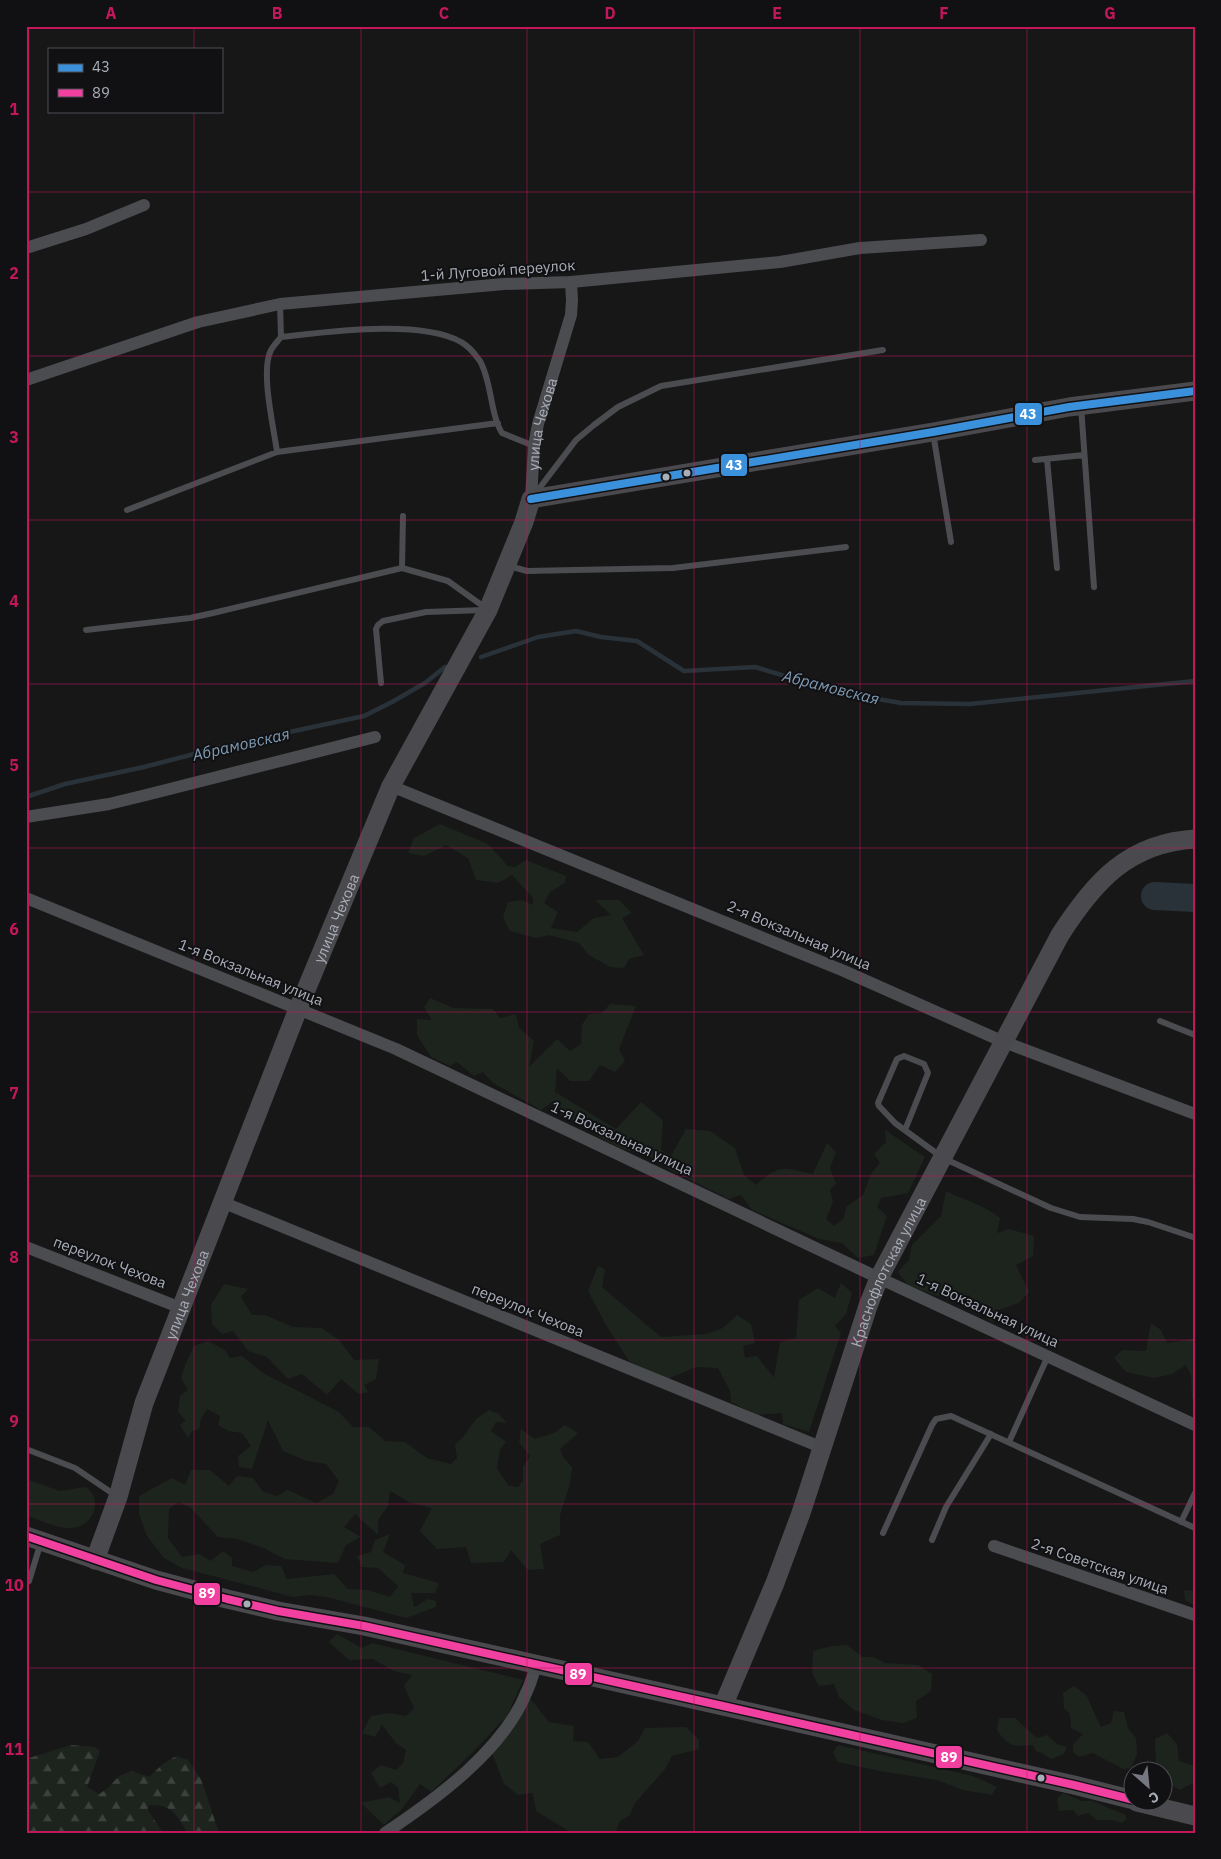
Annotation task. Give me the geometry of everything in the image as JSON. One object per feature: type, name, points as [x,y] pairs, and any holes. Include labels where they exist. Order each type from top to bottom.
[{"type":"street","points":[[26,248],[86,229],[144,205]]},
{"type":"street","name":"1-й Луговой переулок","points":[[26,380],[198,322],[280,304],[504,284],[571,282],[780,262],[860,248],[981,240]]},
{"type":"street","name":"улица Чехова","points":[[95,1560],[118,1497],[144,1403],[298,1009],[391,786],[488,610],[524,522],[531,499],[534,446],[545,396],[571,315],[571,282]]},
{"type":"street","points":[[531,499],[933,432],[1081,405],[1195,391]]},
{"type":"street","points":[[26,817],[134,798],[375,737]]},
{"type":"street","name":"2-я Вокзальная улица","points":[[391,786],[844,971],[1004,1042],[1195,1114]]},
{"type":"street","name":"Краснофлотская улица","points":[[723,1706],[776,1583],[879,1278],[1060,935],[1084,898],[1114,868],[1130,857],[1150,848],[1169,842],[1195,839]]},
{"type":"street","name":"1-я Вокзальная улица","points":[[26,898],[396,1049],[879,1278],[1195,1425]]},
{"type":"street","name":"переулок Чехова","points":[[222,1202],[823,1448]]},
{"type":"street","name":"переулок Чехова","points":[[26,1247],[181,1308]]},
{"type":"street","points":[[34,1539],[156,1580],[227,1599],[364,1626],[1124,1798]]},
{"type":"street","name":"2-я Советская улица","points":[[994,1546],[1195,1615]]},
{"type":"street","points":[[385,1833],[453,1784],[500,1736],[516,1714],[527,1692],[536,1666]]},
{"type":"street","points":[[1174,1811],[1195,1816]]},
{"type":"lane","points":[[277,452],[267,363],[271,350],[281,337],[280,304]]},
{"type":"lane","points":[[281,337],[399,329],[427,331],[461,342],[470,349],[483,368],[502,433],[534,446]]},
{"type":"lane","points":[[531,499],[576,440],[618,407],[661,386],[883,350]]},
{"type":"lane","points":[[1081,405],[1094,587]]},
{"type":"lane","points":[[127,510],[277,452],[498,423]]},
{"type":"lane","points":[[933,432],[951,542]]},
{"type":"lane","points":[[1035,460],[1084,455]]},
{"type":"lane","points":[[1047,459],[1057,568]]},
{"type":"lane","points":[[402,568],[403,516]]},
{"type":"lane","points":[[506,564],[527,571],[673,568],[846,547]]},
{"type":"lane","points":[[86,630],[190,618],[402,568],[448,581],[488,610]]},
{"type":"lane","points":[[381,683],[376,629],[383,621],[426,612],[488,610]]},
{"type":"lane","points":[[1160,1021],[1195,1035]]},
{"type":"lane","points":[[905,1130],[928,1073],[924,1064],[904,1056],[897,1059],[878,1103],[882,1111],[905,1130],[943,1158],[1066,1214],[1092,1218],[1133,1219],[1193,1237]]},
{"type":"lane","points":[[1009,1442],[1048,1356]]},
{"type":"lane","points":[[883,1533],[936,1419],[951,1416],[1195,1528]]},
{"type":"lane","points":[[932,1540],[946,1507],[991,1434]]},
{"type":"lane","points":[[26,1449],[75,1468],[118,1497]]},
{"type":"lane","points":[[1181,1522],[1195,1493]]},
{"type":"lane","points":[[29,1581],[34,1539]]},
{"type":"green space","points":[[440,824],[488,844],[508,866],[515,867],[526,860],[566,876],[565,883],[550,892],[544,903],[558,912],[551,928],[577,932],[594,918],[611,915],[595,900],[619,900],[632,913],[622,918],[644,955],[629,959],[624,968],[610,967],[589,955],[579,943],[549,935],[536,938],[510,931],[503,917],[508,902],[522,900],[533,905],[533,898],[512,875],[498,883],[476,880],[468,858],[446,845],[424,856],[408,853],[414,838]]},
{"type":"green space","points":[[430,998],[453,1008],[493,1009],[500,1018],[516,1014],[519,1028],[534,1041],[529,1067],[557,1039],[570,1051],[581,1044],[582,1025],[589,1014],[602,1013],[610,1004],[636,1006],[619,1049],[625,1061],[615,1072],[600,1065],[589,1081],[570,1081],[557,1068],[555,1092],[616,1129],[641,1102],[663,1120],[661,1150],[671,1156],[686,1129],[710,1131],[735,1148],[744,1175],[756,1185],[777,1170],[789,1169],[813,1174],[827,1143],[836,1152],[830,1168],[836,1184],[830,1190],[833,1202],[826,1219],[834,1226],[844,1218],[846,1207],[863,1195],[871,1174],[880,1163],[874,1154],[886,1142],[885,1130],[925,1157],[908,1193],[881,1198],[877,1207],[887,1216],[874,1255],[858,1258],[842,1243],[819,1239],[752,1210],[741,1195],[729,1199],[670,1170],[650,1157],[618,1147],[599,1137],[591,1127],[562,1116],[552,1102],[541,1110],[493,1083],[483,1072],[474,1076],[457,1062],[450,1066],[431,1057],[417,1035],[417,1019],[432,1020],[424,1007]]},
{"type":"green space","points":[[946,1191],[994,1213],[1000,1218],[997,1233],[1009,1229],[1034,1236],[1033,1256],[1016,1265],[1029,1292],[1019,1303],[999,1310],[993,1323],[976,1309],[970,1295],[958,1301],[934,1295],[908,1285],[898,1272],[909,1260],[912,1245],[941,1216]]},
{"type":"green space","points":[[598,1266],[605,1269],[602,1287],[661,1337],[706,1334],[723,1328],[737,1315],[751,1324],[755,1343],[743,1346],[745,1358],[757,1356],[774,1378],[780,1342],[796,1338],[799,1300],[818,1288],[835,1298],[841,1283],[852,1293],[846,1314],[835,1326],[841,1333],[809,1432],[783,1424],[782,1413],[757,1415],[731,1402],[730,1391],[718,1368],[696,1367],[668,1379],[629,1361],[606,1325],[588,1291]]},
{"type":"green space","points":[[224,1284],[248,1289],[241,1297],[252,1315],[265,1315],[293,1327],[322,1328],[340,1341],[354,1360],[379,1359],[376,1379],[364,1385],[368,1392],[359,1394],[341,1379],[327,1395],[302,1374],[288,1379],[267,1357],[248,1351],[233,1331],[222,1334],[212,1324],[211,1305]]},
{"type":"green space","points":[[1151,1323],[1161,1330],[1167,1343],[1193,1339],[1195,1336],[1195,1398],[1192,1399],[1191,1375],[1186,1365],[1172,1374],[1154,1378],[1126,1372],[1114,1358],[1122,1350],[1146,1351]]},
{"type":"green space","points":[[208,1341],[225,1350],[230,1358],[242,1356],[263,1373],[339,1412],[353,1427],[369,1427],[385,1441],[405,1442],[427,1458],[451,1464],[457,1458],[455,1444],[463,1437],[476,1419],[489,1410],[499,1414],[507,1423],[496,1422],[491,1431],[506,1442],[500,1450],[497,1469],[509,1486],[518,1487],[523,1481],[523,1467],[530,1456],[519,1442],[521,1429],[535,1439],[554,1433],[565,1425],[578,1433],[560,1449],[563,1457],[572,1467],[570,1484],[560,1515],[560,1535],[540,1544],[544,1569],[528,1570],[511,1550],[504,1562],[471,1563],[466,1547],[437,1549],[420,1531],[432,1508],[409,1502],[390,1491],[388,1506],[378,1520],[378,1535],[355,1514],[344,1527],[361,1537],[346,1545],[338,1563],[284,1559],[264,1548],[238,1539],[218,1537],[191,1508],[178,1502],[169,1509],[168,1538],[182,1557],[199,1554],[211,1561],[223,1551],[232,1558],[232,1566],[253,1572],[266,1565],[281,1566],[287,1579],[334,1574],[348,1589],[368,1590],[390,1597],[398,1586],[378,1568],[362,1567],[357,1556],[371,1552],[375,1540],[390,1534],[383,1552],[405,1565],[403,1573],[439,1583],[435,1593],[411,1593],[414,1607],[428,1599],[436,1601],[436,1607],[406,1618],[327,1597],[310,1595],[293,1597],[182,1568],[164,1558],[147,1536],[139,1514],[139,1496],[172,1478],[185,1485],[191,1470],[210,1470],[229,1486],[237,1476],[253,1478],[263,1492],[277,1496],[288,1490],[316,1503],[333,1494],[339,1481],[326,1464],[307,1461],[283,1451],[268,1420],[252,1469],[239,1467],[238,1456],[251,1446],[242,1433],[228,1431],[218,1425],[220,1416],[207,1409],[201,1419],[199,1429],[192,1431],[188,1438],[180,1425],[186,1421],[178,1412],[180,1396],[188,1390],[181,1378],[194,1346]]},
{"type":"green space","points":[[26,1479],[60,1491],[85,1487],[94,1498],[95,1505],[91,1517],[86,1523],[66,1528],[26,1515]]},
{"type":"green space","points":[[1184,1590],[1195,1591],[1195,1606],[1185,1600]]},
{"type":"green space","points":[[337,1634],[362,1648],[372,1643],[523,1680],[507,1716],[473,1752],[431,1792],[420,1784],[402,1809],[384,1825],[361,1803],[389,1797],[400,1803],[398,1788],[391,1782],[380,1788],[371,1773],[381,1765],[396,1770],[403,1763],[406,1750],[396,1743],[382,1725],[375,1737],[362,1733],[371,1716],[389,1713],[406,1716],[414,1708],[404,1686],[412,1675],[394,1671],[373,1659],[349,1660],[329,1642]]},
{"type":"green space","points":[[847,1645],[863,1657],[873,1657],[885,1663],[918,1665],[932,1674],[931,1691],[916,1701],[917,1718],[903,1723],[882,1720],[854,1710],[839,1697],[834,1684],[819,1686],[812,1673],[813,1651],[832,1646]]},
{"type":"green space","points":[[1074,1686],[1086,1695],[1101,1727],[1111,1723],[1114,1711],[1124,1712],[1128,1728],[1136,1738],[1137,1754],[1134,1762],[1124,1762],[1123,1769],[1093,1753],[1079,1757],[1073,1752],[1073,1745],[1083,1734],[1071,1728],[1070,1714],[1064,1708],[1063,1693]]},
{"type":"green space","points":[[529,1697],[549,1722],[574,1726],[573,1741],[588,1742],[600,1759],[618,1757],[638,1741],[645,1728],[686,1727],[699,1740],[699,1749],[672,1756],[665,1769],[635,1803],[630,1815],[619,1822],[616,1833],[572,1833],[536,1811],[533,1793],[518,1795],[504,1784],[492,1753],[519,1720]]},
{"type":"green space","points":[[999,1718],[1015,1718],[1037,1738],[1047,1735],[1057,1744],[1067,1747],[1064,1754],[1051,1759],[1036,1751],[1033,1745],[1016,1746],[1008,1743],[997,1730]]},
{"type":"green space","points":[[1167,1733],[1177,1744],[1179,1761],[1195,1766],[1193,1783],[1180,1790],[1174,1787],[1174,1762],[1156,1762],[1155,1739]]},
{"type":"green space","points":[[71,1745],[95,1747],[100,1751],[87,1787],[99,1794],[107,1789],[119,1776],[132,1771],[149,1777],[163,1764],[176,1756],[188,1760],[201,1779],[219,1833],[188,1833],[173,1812],[163,1806],[149,1805],[148,1810],[163,1833],[26,1833],[26,1759]]},
{"type":"green space","points":[[838,1745],[973,1776],[997,1787],[992,1795],[963,1790],[937,1780],[838,1762],[833,1752]]},
{"type":"green space","points":[[1063,1793],[1082,1801],[1092,1801],[1126,1815],[1126,1820],[1122,1823],[1113,1820],[1097,1820],[1088,1813],[1078,1816],[1073,1810],[1059,1811],[1057,1799]]},
{"type":"waterway","name":"Абрамовская","points":[[481,657],[538,637],[576,631],[601,637],[637,641],[684,671],[755,667],[838,692],[901,703],[970,704],[1195,681]]},
{"type":"waterway","name":"Абрамовская","points":[[26,797],[65,784],[144,767],[229,745],[364,716],[425,683],[445,667]]},
{"type":"waterway","points":[[1155,896],[1195,898]]},
{"type":"transit line","name":"43","points":[[531,499],[933,432],[1069,407],[1195,391]]},
{"type":"transit line","name":"89","points":[[26,1536],[156,1580],[227,1599],[278,1611],[364,1626],[1124,1798]]}]
